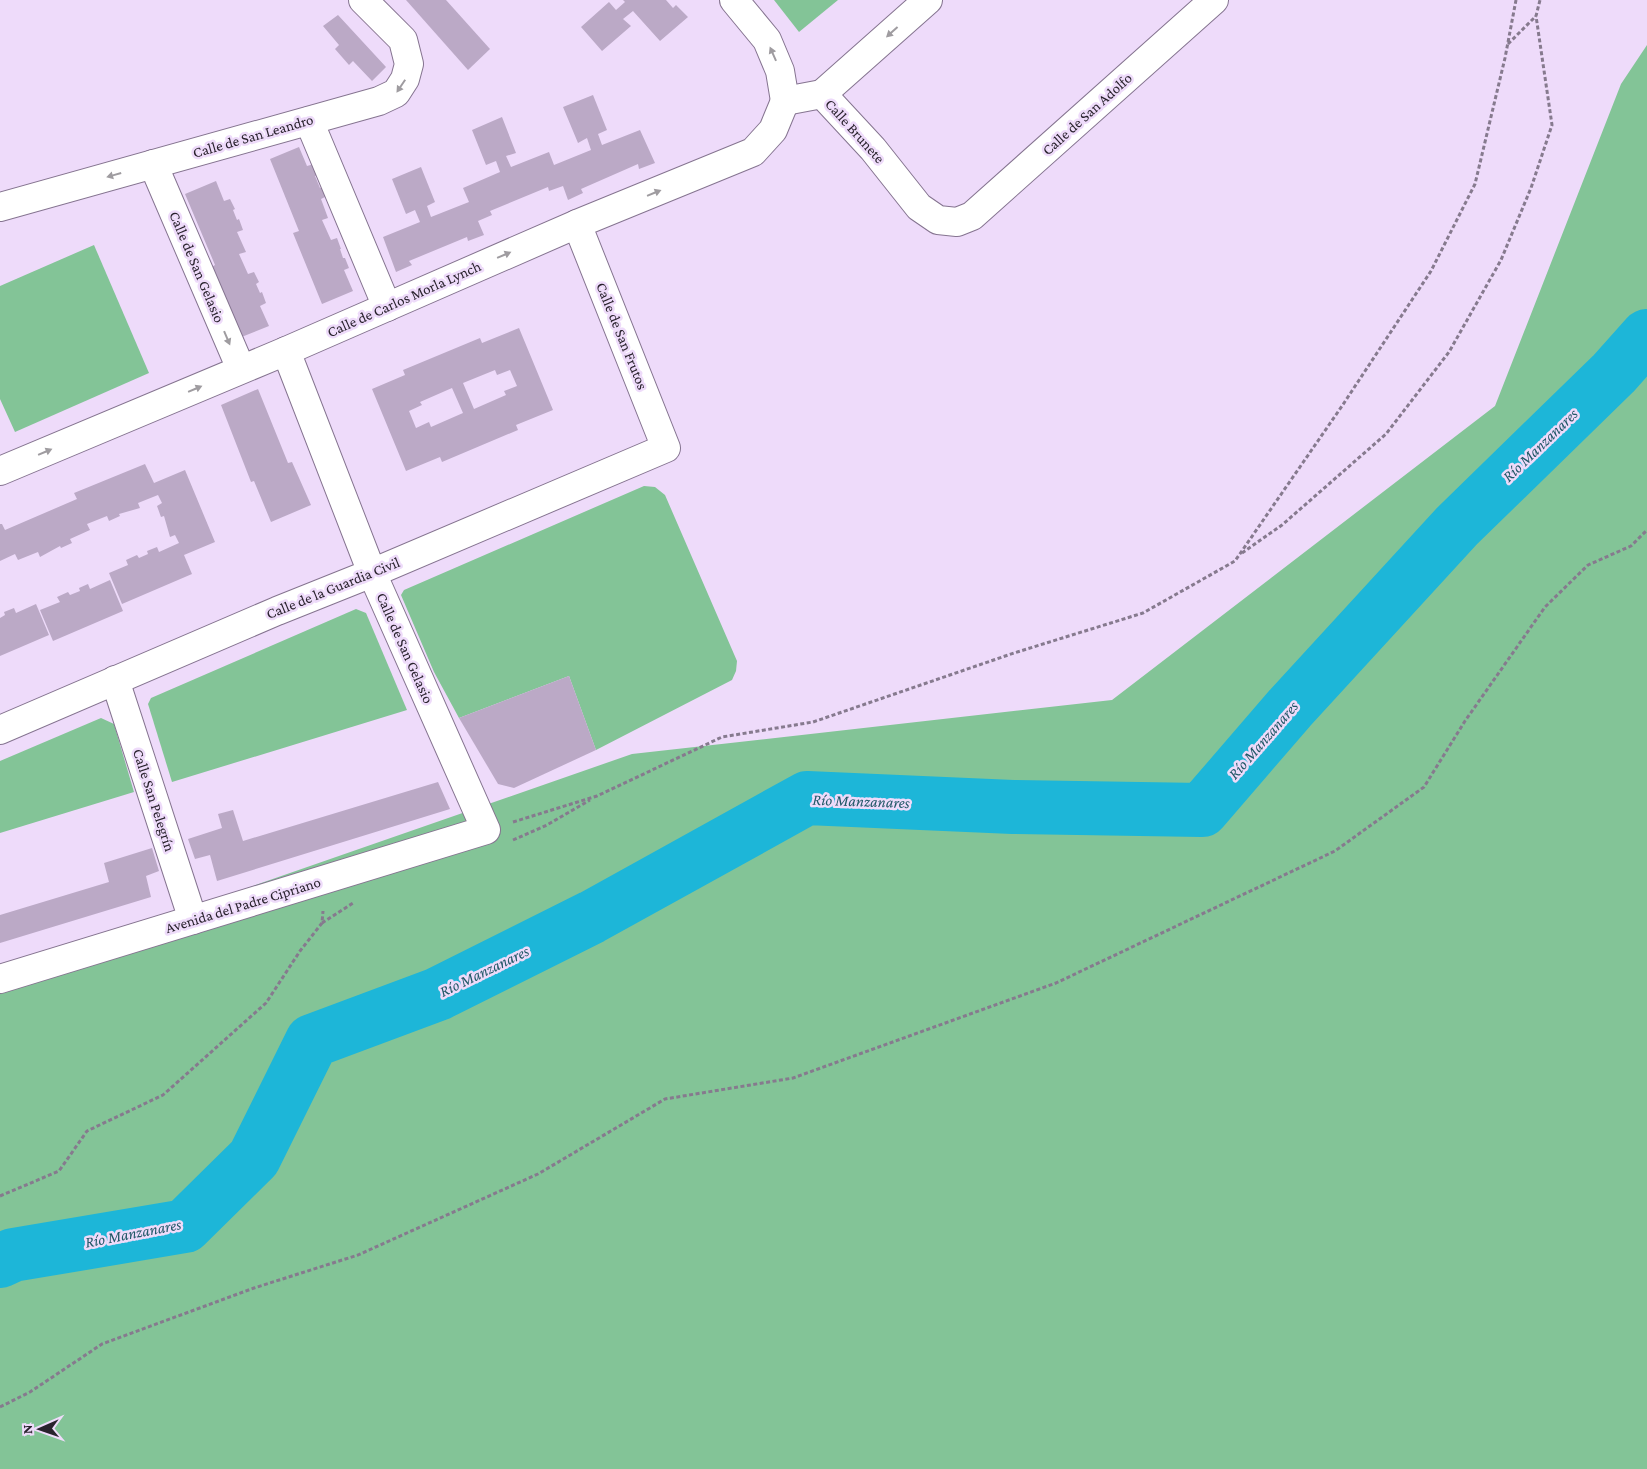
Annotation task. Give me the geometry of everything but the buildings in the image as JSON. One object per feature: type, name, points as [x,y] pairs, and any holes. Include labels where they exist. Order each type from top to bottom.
[{"type":"street","name":"Calle de San Leandro","points":[[0,207],[379,101],[396,93],[405,79],[409,64],[403,40],[363,0]]},
{"type":"street","points":[[734,0],[767,40],[780,71],[785,101]]},
{"type":"street","points":[[822,94],[928,0]]},
{"type":"street","name":"Calle de San Adolfo","points":[[957,222],[972,216],[1214,0]]},
{"type":"street","name":"Calle Brunete","points":[[785,101],[822,94],[873,149],[919,207],[938,220],[957,222]]},
{"type":"street","name":"Calle de Carlos Morla Lynch","points":[[0,472],[577,224],[754,152],[773,130],[785,101]]},
{"type":"street","points":[[308,121],[387,306]]},
{"type":"street","name":"Calle de San Gelasio","points":[[153,164],[241,369]]},
{"type":"street","name":"Calle de San Frutos","points":[[577,224],[666,448]]},
{"type":"street","name":"Calle de San Gelasio","points":[[286,350],[372,573],[486,830]]},
{"type":"street","name":"Calle de la Guardia Civil","points":[[0,730],[277,610],[372,573],[666,448]]},
{"type":"street","name":"Calle San Pelegrín","points":[[115,680],[193,920]]},
{"type":"street","name":"Avenida del Padre Cipriano","points":[[0,979],[486,830]]},
{"type":"path","points":[[486,830],[597,796],[722,737],[813,722],[1014,653],[1143,613],[1235,562],[1342,406],[1431,271],[1475,184],[1508,45],[1516,0]]},
{"type":"path","points":[[1239,556],[1282,525],[1386,434],[1449,352],[1501,260],[1531,188],[1552,124],[1536,16],[1540,0]]},
{"type":"path","points":[[1508,45],[1536,16]]},
{"type":"path","points":[[0,1407],[30,1392],[102,1344],[254,1288],[358,1256],[538,1174],[665,1099],[793,1078],[1056,983],[1335,850],[1424,787],[1465,721],[1545,607],[1588,565],[1630,546],[1647,530]]},
{"type":"path","points":[[0,1196],[59,1171],[87,1131],[163,1095],[266,1003],[300,951],[322,922],[324,880]]},
{"type":"green space","points":[[774,0],[838,0],[799,32]]},
{"type":"green space","points":[[1647,45],[1647,1469],[0,1469],[0,974],[632,754],[1112,700],[1495,406],[1621,84]]},
{"type":"green space","points":[[94,245],[149,373],[15,432],[0,399],[0,286]]},
{"type":"green space","points":[[644,486],[655,487],[665,495],[737,661],[736,671],[732,680],[596,750],[569,676],[459,718],[434,672],[401,595],[404,590]]},
{"type":"green space","points":[[356,609],[366,613],[407,710],[172,782],[148,704],[151,698]]},
{"type":"green space","points":[[101,718],[114,724],[134,792],[0,833],[0,761]]},
{"type":"waterway","name":"Río Manzanares","points":[[0,1261],[13,1255],[185,1226],[254,1158],[312,1041],[438,994],[592,917],[807,798],[1013,807],[1202,810],[1290,708],[1457,526],[1614,373],[1647,336]]}]
